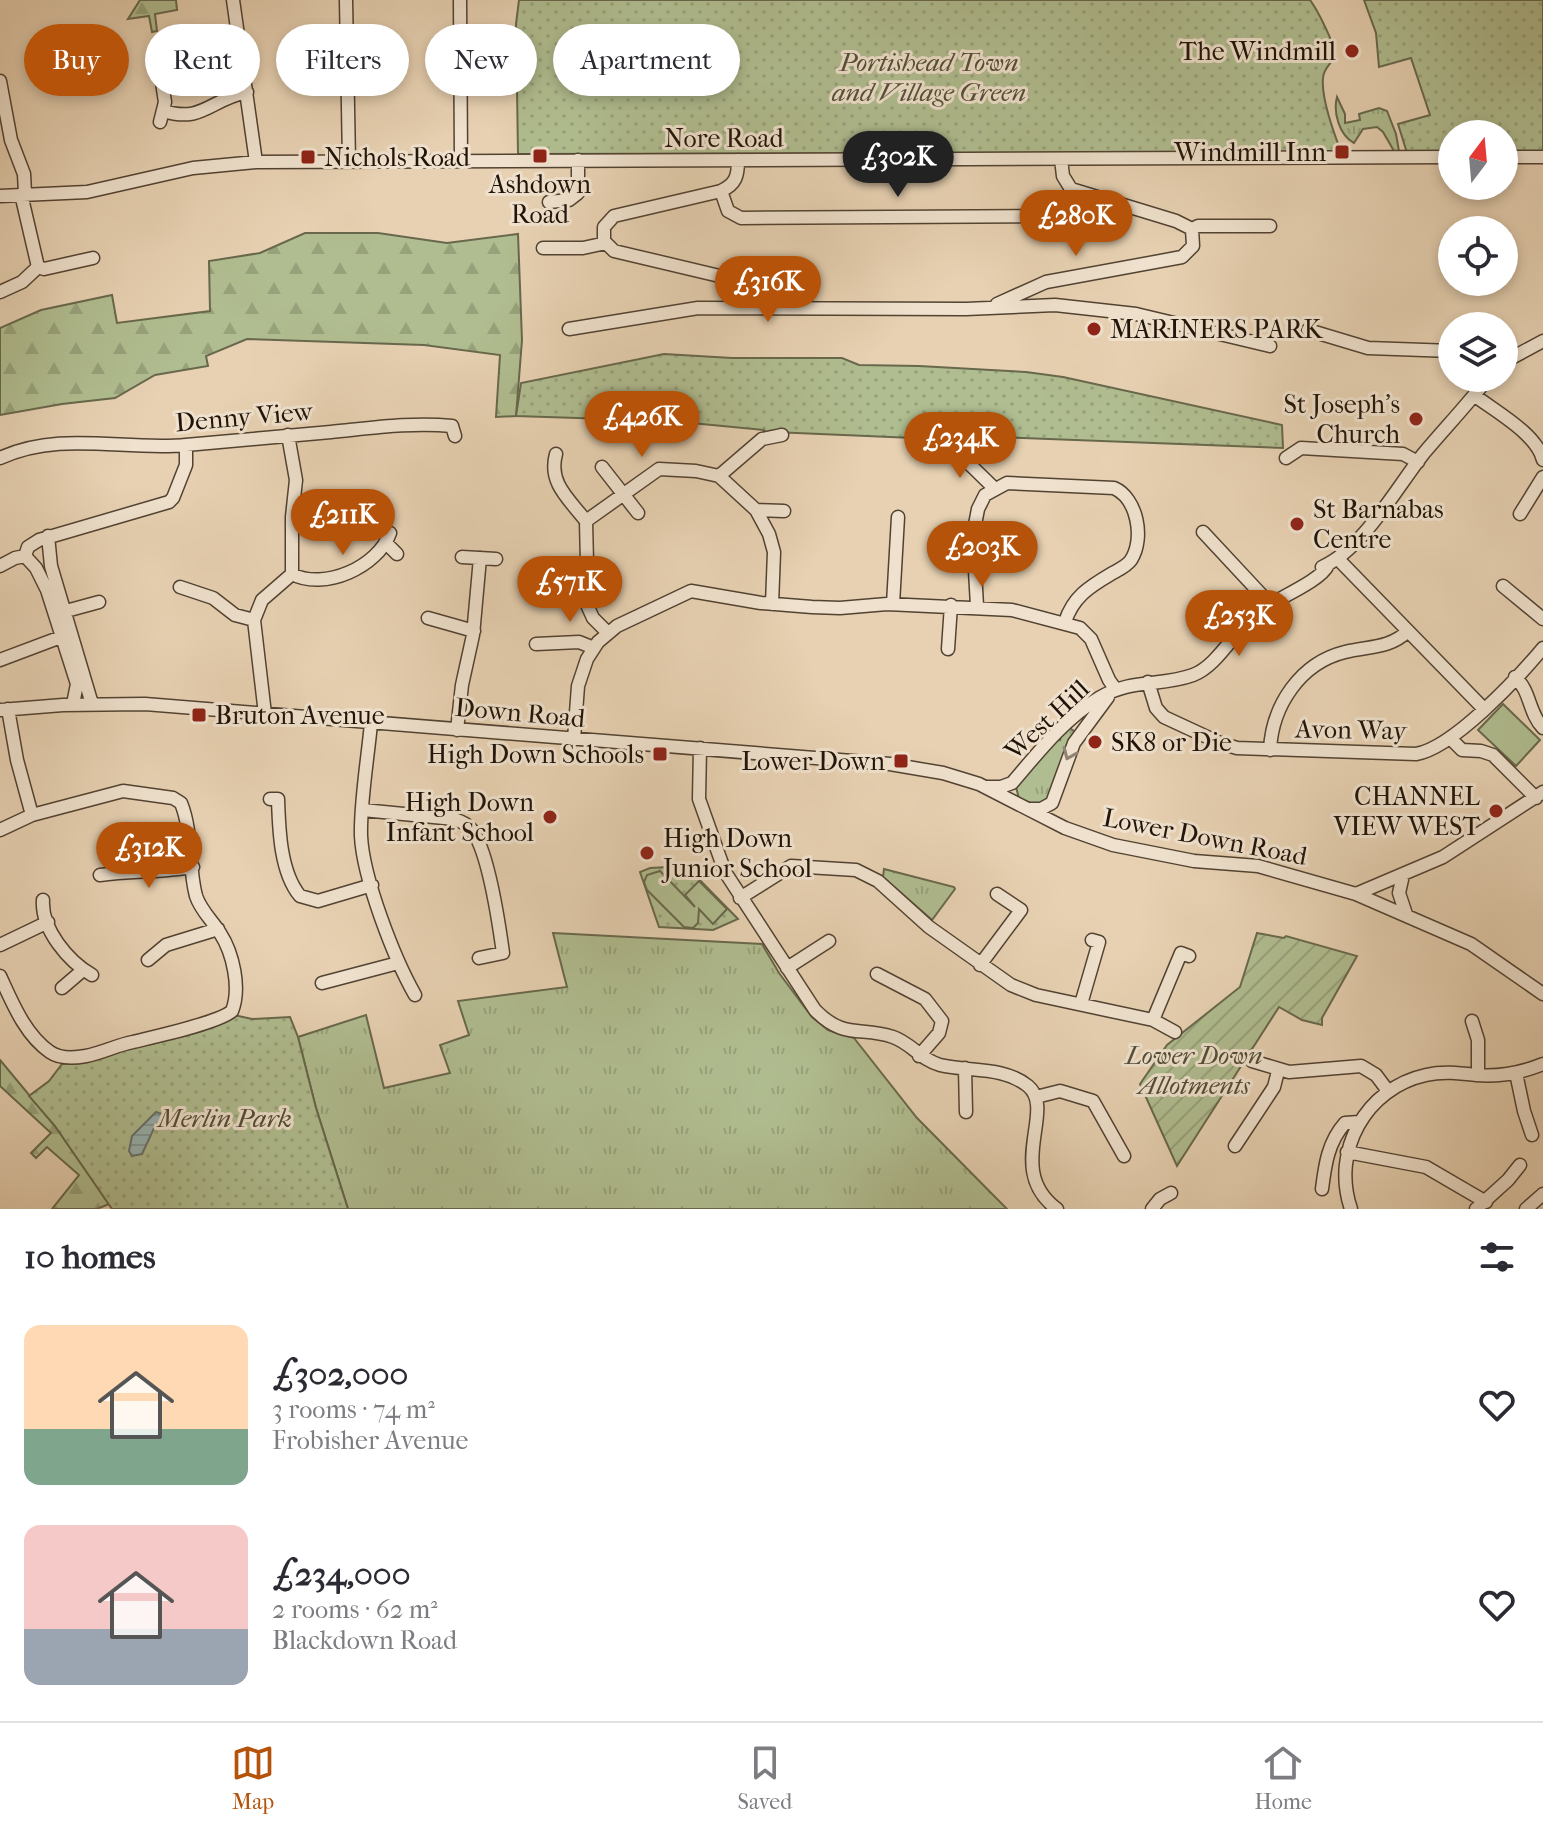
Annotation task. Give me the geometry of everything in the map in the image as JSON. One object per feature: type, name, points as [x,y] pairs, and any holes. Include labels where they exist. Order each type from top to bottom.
[{"type":"street","points":[[233,0],[237,24]]},
{"type":"street","points":[[346,0],[349,161]]},
{"type":"street","points":[[460,0],[461,160]]},
{"type":"street","points":[[0,81],[6,141],[24,174],[23,194],[38,267],[31,276],[0,292]]},
{"type":"street","points":[[164,96],[161,117],[194,115],[234,96]]},
{"type":"street","points":[[248,96],[256,162]]},
{"type":"street","name":"Nore Road","points":[[0,196],[87,192],[211,165],[256,162],[1438,157]]},
{"type":"street","points":[[1518,157],[1543,157]]},
{"type":"street","points":[[982,308],[1053,281],[1179,258],[1192,248],[1192,229],[1176,221],[1075,191],[1065,182],[1061,159]]},
{"type":"street","points":[[549,202],[569,200],[578,193],[578,160]]},
{"type":"street","points":[[738,160],[736,181],[721,191],[614,216],[604,227],[606,243],[614,251],[744,282],[796,306]]},
{"type":"street","points":[[721,191],[728,211],[741,218],[1050,216],[1065,212],[1075,191]]},
{"type":"street","points":[[1192,229],[1198,226],[1270,226]]},
{"type":"street","points":[[551,251],[590,248],[606,243]]},
{"type":"street","points":[[38,267],[44,269],[93,258]]},
{"type":"street","points":[[1053,281],[1055,305]]},
{"type":"street","points":[[740,307],[747,292],[744,282]]},
{"type":"street","points":[[569,329],[600,329],[674,310],[1055,305],[1143,315],[1270,346]]},
{"type":"street","points":[[1314,336],[1366,348],[1438,351]]},
{"type":"street","points":[[1518,354],[1543,341]]},
{"type":"street","name":"West Hill","points":[[984,786],[996,788],[1012,783],[1078,723],[1092,702],[1125,686],[1186,677],[1199,672],[1252,617],[1319,576],[1377,518],[1418,462],[1476,392]]},
{"type":"street","points":[[1474,395],[1535,442],[1543,460]]},
{"type":"street","name":"Denny View","points":[[0,458],[87,442],[140,447],[408,424],[454,428]]},
{"type":"street","points":[[265,714],[254,620],[262,600],[292,574],[292,517],[296,480],[288,435]]},
{"type":"street","points":[[719,476],[762,439],[782,435]]},
{"type":"street","points":[[922,451],[922,441],[949,446],[995,489]]},
{"type":"street","points":[[25,556],[29,546],[48,536],[171,504],[186,465],[186,445]]},
{"type":"street","points":[[1286,458],[1301,448],[1403,454],[1418,462]]},
{"type":"street","points":[[556,454],[554,477],[586,521],[589,611],[607,632]]},
{"type":"street","points":[[602,467],[639,513]]},
{"type":"street","points":[[586,521],[662,468],[719,476],[756,510],[773,546],[772,604]]},
{"type":"street","points":[[1520,514],[1543,480]]},
{"type":"street","points":[[977,606],[974,524],[983,497],[1009,483],[1108,486],[1119,490],[1131,502],[1135,513],[1137,542],[1133,556],[1126,565],[1075,599],[1065,622]]},
{"type":"street","points":[[756,510],[784,511]]},
{"type":"street","points":[[893,604],[898,517]]},
{"type":"street","points":[[1203,532],[1270,604]]},
{"type":"street","points":[[48,536],[51,566],[92,704]]},
{"type":"street","points":[[292,574],[311,578],[345,576],[360,567],[388,538],[397,554]]},
{"type":"street","points":[[0,566],[25,556]]},
{"type":"street","points":[[25,556],[45,585],[77,684],[73,704]]},
{"type":"street","points":[[462,557],[496,559]]},
{"type":"street","points":[[457,730],[462,685],[474,631],[480,558]]},
{"type":"street","points":[[1333,562],[1408,631],[1483,708]]},
{"type":"street","points":[[532,568],[587,566]]},
{"type":"street","points":[[1503,586],[1522,595],[1543,619]]},
{"type":"street","points":[[178,588],[213,598],[235,615],[254,620]]},
{"type":"street","points":[[574,739],[577,690],[594,648],[607,632],[691,591],[772,604],[840,608],[893,604],[977,606],[1007,609],[1065,622],[1089,636],[1115,691]]},
{"type":"street","points":[[66,611],[99,602]]},
{"type":"street","points":[[948,649],[951,605]]},
{"type":"street","points":[[436,623],[474,631]]},
{"type":"street","points":[[1270,750],[1272,726],[1280,705],[1305,674],[1337,654],[1390,644],[1408,631]]},
{"type":"street","points":[[0,660],[61,637]]},
{"type":"street","points":[[536,644],[579,642],[594,648]]},
{"type":"street","name":"Avon Way","points":[[1148,682],[1156,708],[1171,721],[1232,747],[1416,754],[1430,751],[1450,738],[1543,648]]},
{"type":"street","points":[[1515,677],[1524,687],[1532,714],[1543,728]]},
{"type":"street","name":"Down Road","points":[[4,710],[73,704],[136,704],[890,764],[943,773],[984,786],[1026,808]]},
{"type":"street","points":[[4,710],[32,815]]},
{"type":"street","points":[[371,723],[361,839],[372,885],[398,963],[415,995]]},
{"type":"street","name":"West Hill","points":[[1052,803],[1078,723]]},
{"type":"street","points":[[1356,894],[1443,857],[1539,795],[1493,755],[1484,751],[1462,750],[1450,738]]},
{"type":"street","points":[[700,748],[699,799],[722,864],[740,898],[815,1010],[829,1023],[852,1032],[896,1038],[919,1056],[940,1065],[1013,1078],[1028,1086],[1036,1097],[1037,1111],[1032,1169],[1044,1197],[1057,1209]]},
{"type":"street","points":[[173,798],[175,783]]},
{"type":"street","name":"West Hill","points":[[1012,783],[1015,798],[1026,808]]},
{"type":"street","points":[[0,830],[32,815],[123,791],[173,798],[181,803],[186,817],[198,900],[227,948],[236,982],[235,1004],[230,1013],[159,1037],[86,1056],[61,1056],[48,1051],[22,1019],[0,976]]},
{"type":"street","points":[[279,799],[283,852],[294,888],[300,896],[318,901],[372,885]]},
{"type":"street","points":[[1026,808],[1041,809],[1052,803],[1055,820],[1065,828]]},
{"type":"street","name":"Lower Down Road","points":[[1026,808],[1065,828],[1130,849],[1194,861],[1250,864],[1356,894],[1471,944],[1543,994]]},
{"type":"street","points":[[363,810],[447,818],[470,827],[478,841],[508,952],[479,958]]},
{"type":"street","points":[[740,898],[791,866],[856,870],[878,881],[929,927],[980,965],[1024,991],[1153,1020],[1175,1032]]},
{"type":"street","points":[[107,878],[131,871],[158,872],[193,867]]},
{"type":"street","points":[[1403,875],[1399,893],[1406,914]]},
{"type":"street","points":[[980,965],[1025,913],[997,894]]},
{"type":"street","points":[[43,900],[48,922],[67,955],[88,972],[62,988]]},
{"type":"street","points":[[0,945],[48,922]]},
{"type":"street","points":[[151,952],[218,929]]},
{"type":"street","points":[[787,968],[829,941]]},
{"type":"street","points":[[1081,1004],[1099,942]]},
{"type":"street","points":[[1153,1020],[1181,953]]},
{"type":"street","points":[[330,985],[398,963]]},
{"type":"street","points":[[882,973],[927,1001],[942,1021],[943,1026],[937,1036],[919,1056]]},
{"type":"street","points":[[1475,1026],[1478,1075]]},
{"type":"street","points":[[1252,1061],[1278,1071],[1307,1072],[1361,1066],[1376,1075],[1388,1091]]},
{"type":"street","points":[[1351,1209],[1345,1187],[1347,1152],[1359,1122],[1388,1091],[1427,1074],[1516,1073],[1543,1064]]},
{"type":"street","points":[[963,1107],[965,1068]]},
{"type":"street","points":[[1240,1143],[1274,1087],[1278,1071]]},
{"type":"street","points":[[1516,1073],[1533,1128]]},
{"type":"street","points":[[1036,1097],[1060,1091],[1100,1099],[1119,1153]]},
{"type":"street","points":[[1318,1180],[1341,1126],[1359,1122]]},
{"type":"street","points":[[1347,1152],[1426,1167],[1481,1205],[1520,1165]]},
{"type":"street","points":[[1152,1209],[1166,1194]]},
{"type":"street","points":[[1526,1209],[1543,1194]]},
{"type":"green space","points":[[140,0],[176,0],[177,10],[155,14],[156,24],[150,24],[149,16],[128,19]]},
{"type":"green space","name":"Portishead Town and Village Green","points":[[519,0],[1310,0],[1333,45],[1334,57],[1324,74],[1323,86],[1341,152],[518,154],[517,96],[537,96],[537,24],[516,24]]},
{"type":"green space","points":[[1364,0],[1543,0],[1543,152],[1518,153],[1518,120],[1438,120],[1438,153],[1407,153],[1398,124],[1430,115],[1411,58],[1379,67],[1376,33]]},
{"type":"green space","points":[[1337,97],[1345,114],[1345,123],[1360,120],[1359,114],[1379,108],[1387,111],[1399,151],[1394,151],[1377,127],[1363,129],[1354,143],[1344,135],[1338,123]]},
{"type":"green space","points":[[305,233],[378,233],[447,243],[518,234],[522,340],[516,416],[496,417],[500,355],[424,345],[247,339],[206,356],[208,366],[155,375],[115,398],[0,415],[0,328],[41,310],[112,295],[117,323],[210,311],[209,261],[260,253]]},
{"type":"green space","points":[[664,354],[732,358],[842,358],[859,365],[1026,372],[1063,377],[1282,425],[1283,448],[947,435],[944,439],[937,439],[765,434],[764,430],[681,422],[610,423],[608,419],[516,416],[521,383]]},
{"type":"green space","points":[[1503,704],[1540,740],[1516,766],[1478,730]]},
{"type":"green space","points":[[1070,728],[1075,732],[1048,801],[1032,805],[1019,799],[1016,787],[1056,738],[1060,740],[1061,735]]},
{"type":"green space","points":[[686,866],[738,919],[713,930],[659,927],[640,872],[650,868]]},
{"type":"green space","points":[[884,869],[955,889],[932,920],[883,877]]},
{"type":"green space","points":[[660,871],[695,907],[685,895],[699,881],[727,909],[713,924],[699,909],[698,923],[693,928],[684,927],[647,890],[644,882],[647,875]]},
{"type":"green space","points":[[553,933],[762,944],[812,1017],[828,1030],[854,1038],[917,1118],[1007,1209],[348,1209],[316,1108],[298,1037],[366,1015],[384,1088],[450,1073],[440,1045],[469,1035],[458,1001],[567,987]]},
{"type":"green space","name":"Lower Down Allotments","points":[[1257,933],[1286,936],[1357,956],[1322,1018],[1322,1025],[1302,1020],[1279,1007],[1177,1166],[1140,1084],[1167,1045],[1240,987]]},
{"type":"green space","name":"Merlin Park","points":[[234,1015],[252,1019],[290,1017],[348,1209],[112,1209],[55,1126],[29,1096],[49,1081],[62,1064],[184,1036],[214,1027]]},
{"type":"green space","points":[[0,1060],[55,1126],[109,1204],[97,1209],[52,1209],[79,1175],[47,1147],[36,1158],[31,1153],[51,1133],[0,1086]]},
{"type":"water","points":[[156,1112],[163,1118],[155,1126],[142,1154],[132,1156],[129,1151],[132,1136]]},
{"type":"place","name":"The Windmill","points":[[1352,51]]},
{"type":"place","name":"Windmill Inn","points":[[1342,152]]},
{"type":"place","name":"Ashdown Road","points":[[540,156]]},
{"type":"place","name":"Nichols Road","points":[[308,157]]},
{"type":"place","name":"MARINERS PARK","points":[[1094,329]]},
{"type":"place","name":"St Joseph's Church","points":[[1416,419]]},
{"type":"place","name":"St Barnabas Centre","points":[[1297,524]]},
{"type":"place","name":"Bruton Avenue","points":[[199,715]]},
{"type":"place","name":"SK8 or Die","points":[[1095,742]]},
{"type":"place","name":"High Down Schools","points":[[660,754]]},
{"type":"place","name":"Lower Down","points":[[901,761]]},
{"type":"place","name":"CHANNEL VIEW WEST","points":[[1496,811]]},
{"type":"place","name":"High Down Infant School","points":[[550,817]]},
{"type":"place","name":"High Down Junior School","points":[[647,853]]}]
